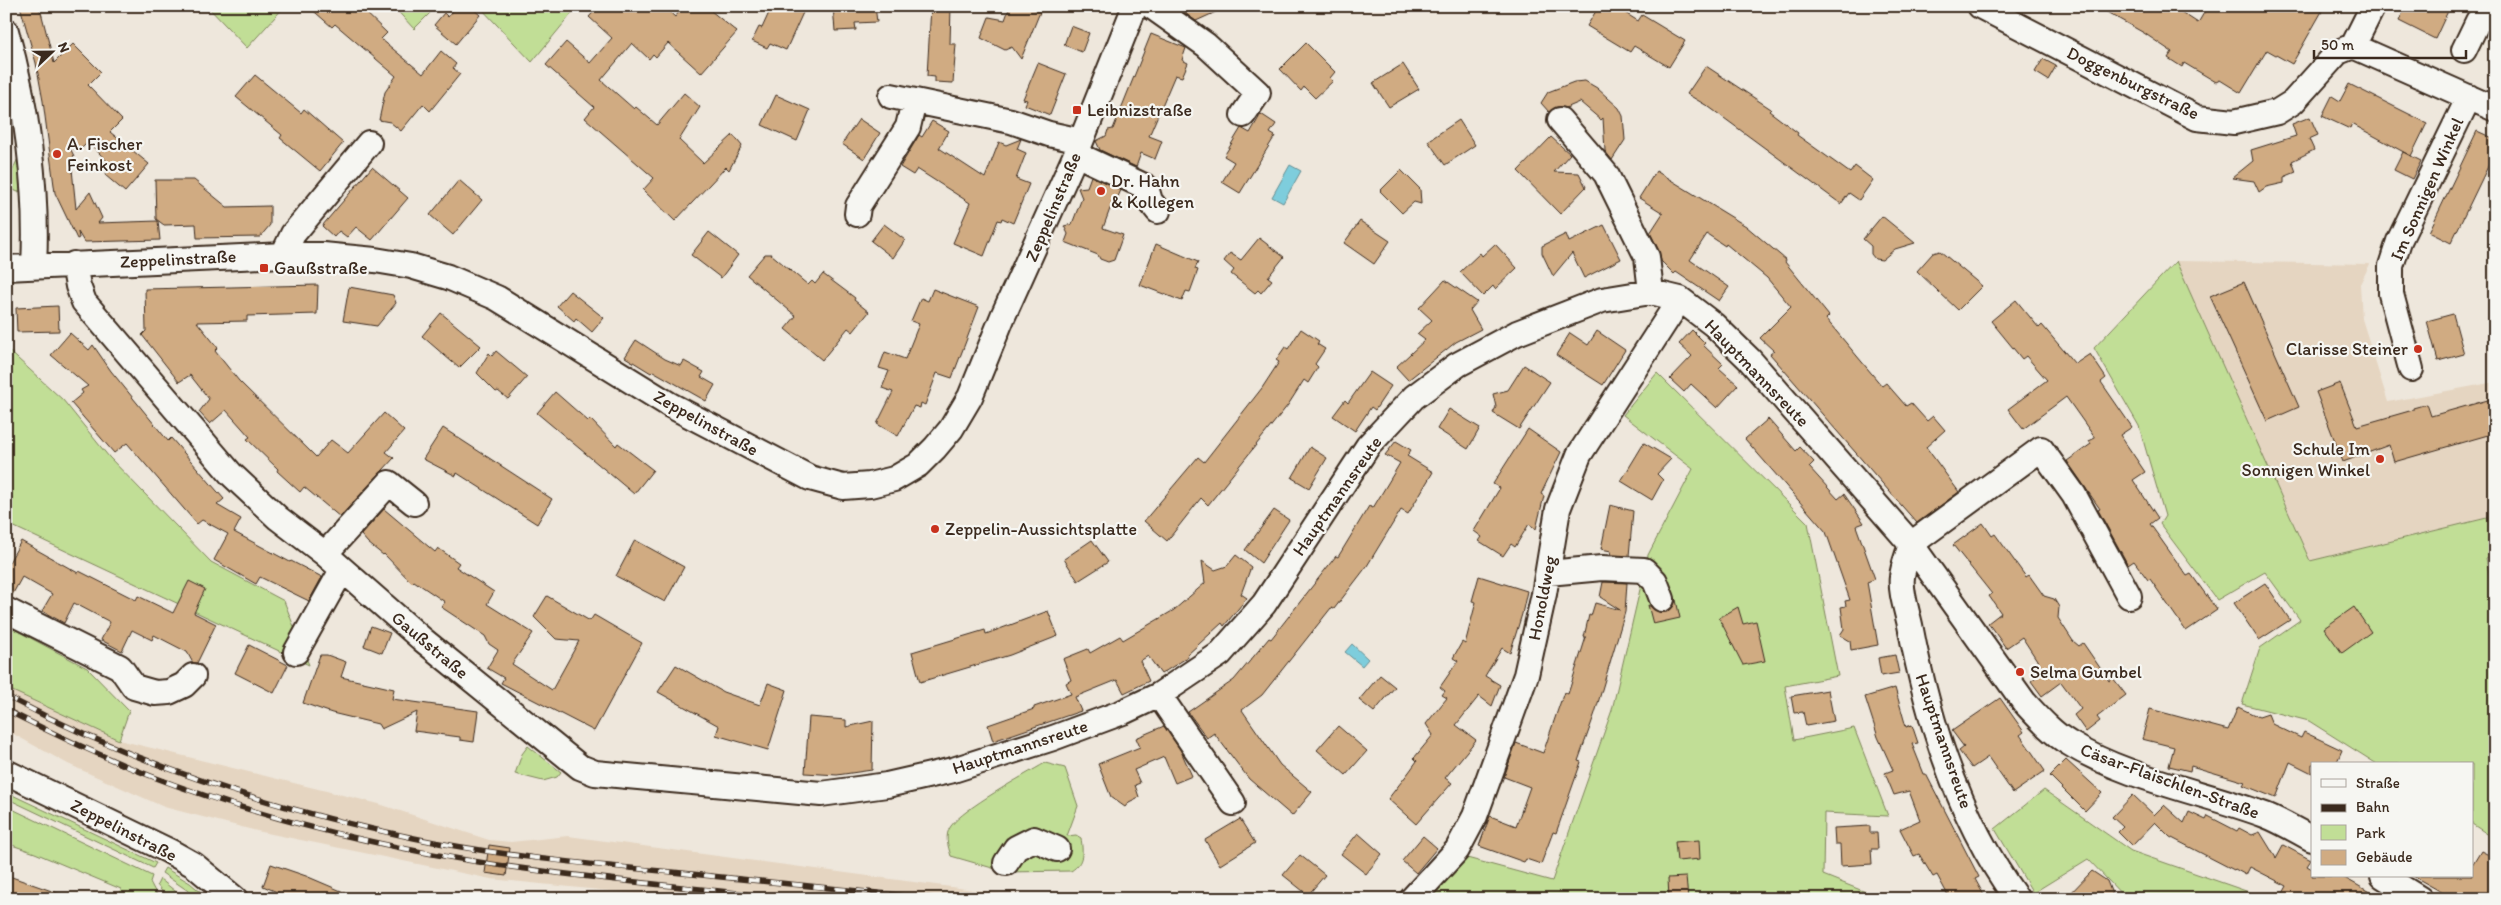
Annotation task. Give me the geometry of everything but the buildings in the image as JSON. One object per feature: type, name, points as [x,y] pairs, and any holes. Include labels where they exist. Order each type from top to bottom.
[{"type":"street","name":"Zeppelinstraße","points":[[6,268],[283,254],[323,255],[411,266],[448,278],[496,298],[670,405],[810,478],[843,488],[870,485],[894,479],[918,465],[951,429],[970,397],[996,332],[1078,148],[1135,6]]},
{"type":"street","points":[[1151,6],[1206,45],[1258,93],[1243,115]]},
{"type":"street","name":"Doggenburgstraße","points":[[1980,6],[2197,118],[2234,122],[2277,112],[2293,102],[2338,52],[2353,46]]},
{"type":"street","points":[[2373,6],[2353,46],[2469,97]]},
{"type":"street","points":[[2464,50],[2478,21],[2495,15]]},
{"type":"street","points":[[6,31],[32,166],[35,234],[34,266]]},
{"type":"street","points":[[891,96],[1011,121],[1049,134],[1078,148],[1146,187],[1150,202],[1158,211]]},
{"type":"street","name":"Im Sonnigen Winkel","points":[[2411,370],[2391,294],[2391,266],[2399,241],[2469,97],[2495,109]]},
{"type":"street","points":[[857,214],[858,206],[908,127],[914,100]]},
{"type":"street","points":[[1560,120],[1606,174],[1647,257],[1651,292]]},
{"type":"street","points":[[283,254],[293,234],[369,143]]},
{"type":"street","name":"Gaußstraße","points":[[74,264],[78,286],[84,302],[230,474],[278,518],[325,554],[423,640],[536,732]]},
{"type":"street","name":"Hauptmannsreute","points":[[536,732],[580,767],[595,772],[821,794],[887,785],[953,770],[1086,727],[1159,695],[1220,654],[1264,604],[1368,446],[1414,397],[1458,365],[1517,334],[1602,300],[1651,292],[1680,299],[1714,325],[1749,359],[1911,544],[1901,578],[1928,708],[1951,774],[1976,832],[2017,899]]},
{"type":"street","name":"Honoldweg","points":[[1412,899],[1457,850],[1475,816],[1526,675],[1548,573],[1558,509],[1579,455],[1680,299]]},
{"type":"street","points":[[1911,544],[2041,449],[2074,496],[2129,596]]},
{"type":"street","points":[[325,554],[390,482],[414,503]]},
{"type":"street","name":"Cäsar-Flaischlen-Straße","points":[[1911,544],[2024,702],[2045,724],[2068,743],[2094,757],[2132,771],[2267,816],[2311,838]]},
{"type":"street","points":[[1548,573],[1602,568],[1644,570],[1655,581],[1662,599]]},
{"type":"street","points":[[296,652],[342,570]]},
{"type":"street","points":[[6,610],[120,667],[134,687],[155,693],[170,692],[184,685],[193,676]]},
{"type":"street","points":[[1159,695],[1227,776],[1233,803]]},
{"type":"street","name":"Zeppelinstraße","points":[[6,772],[169,851],[194,865],[235,899]]},
{"type":"street","points":[[1006,863],[1016,848],[1034,839],[1057,849]]},
{"type":"street","points":[[2387,878],[2420,899]]},
{"type":"shaded area","name":"Schule Im Sonnigen Winkel","points":[[2176,261],[2370,264],[2360,284],[2362,319],[2388,402],[2495,382],[2495,516],[2310,561]]},
{"type":"shaded area","points":[[6,688],[119,740],[379,804],[489,840],[511,842],[568,836],[1040,899],[687,899],[491,879],[257,831],[164,807],[68,764],[6,730]]},
{"type":"green space","points":[[207,6],[285,6],[247,48]]},
{"type":"green space","points":[[393,6],[437,6],[414,29]]},
{"type":"green space","points":[[479,6],[578,6],[532,62]]},
{"type":"green space","points":[[17,146],[20,146],[22,190],[18,192],[11,189],[7,183],[18,158]]},
{"type":"green space","points":[[2176,261],[2310,561],[2495,516],[2495,555],[2486,558],[2495,604],[2495,839],[2474,825],[2474,762],[2374,762],[2309,721],[2242,704],[2260,648],[2300,620],[2265,572],[2217,600],[2160,524],[2165,516],[2139,426],[2094,348]]},
{"type":"green space","points":[[6,348],[63,400],[109,457],[211,562],[284,601],[309,665],[6,523]]},
{"type":"green space","points":[[1657,373],[1808,523],[1838,676],[1785,686],[1794,740],[1854,728],[1888,816],[1824,813],[1823,875],[1883,899],[1430,899],[1467,858],[1552,881],[1612,710],[1648,555],[1693,469],[1623,415]]},
{"type":"green space","points":[[6,625],[87,668],[129,711],[119,740],[6,688]]},
{"type":"green space","points":[[528,746],[561,772],[557,777],[543,781],[515,774],[522,754]]},
{"type":"green space","points":[[1045,763],[1065,768],[1078,806],[1067,836],[1076,835],[1081,838],[1082,857],[1075,868],[1071,871],[1006,872],[951,856],[947,841],[948,833],[951,826],[958,819],[968,810]]},
{"type":"green space","points":[[2044,790],[2131,851],[2269,899],[2126,899],[2088,859],[2033,893],[1995,829]]},
{"type":"green space","points":[[6,792],[156,863],[153,868],[6,798]]},
{"type":"green space","points":[[6,806],[152,876],[150,882],[159,899],[119,899],[121,889],[6,843]]},
{"type":"green space","points":[[165,868],[190,883],[209,899],[200,899],[162,873]]},
{"type":"green space","points":[[160,879],[185,899],[168,899],[157,885]]},
{"type":"water","points":[[1290,165],[1301,171],[1283,203],[1272,197]]},
{"type":"water","points":[[1352,644],[1368,659],[1362,666],[1345,652]]},
{"type":"railway","points":[[6,696],[104,743],[205,782],[309,813],[414,838],[478,850],[543,859],[936,899]]},
{"type":"railway","points":[[6,710],[78,745],[151,776],[234,805],[319,829],[405,849],[491,864],[603,879],[791,899]]},
{"type":"place","name":"Leibnizstraße","points":[[1077,110]]},
{"type":"place","name":"A. Fischer Feinkost","points":[[57,154]]},
{"type":"place","name":"Dr. Hahn & Kollegen","points":[[1101,191]]},
{"type":"place","name":"Gaußstraße","points":[[264,268]]},
{"type":"place","name":"Clarisse Steiner","points":[[2418,349]]},
{"type":"place","name":"Schule Im Sonnigen Winkel","points":[[2380,459]]},
{"type":"place","name":"Zeppelin-Aussichtsplatte","points":[[935,529]]},
{"type":"place","name":"Selma Gumbel","points":[[2020,672]]}]
